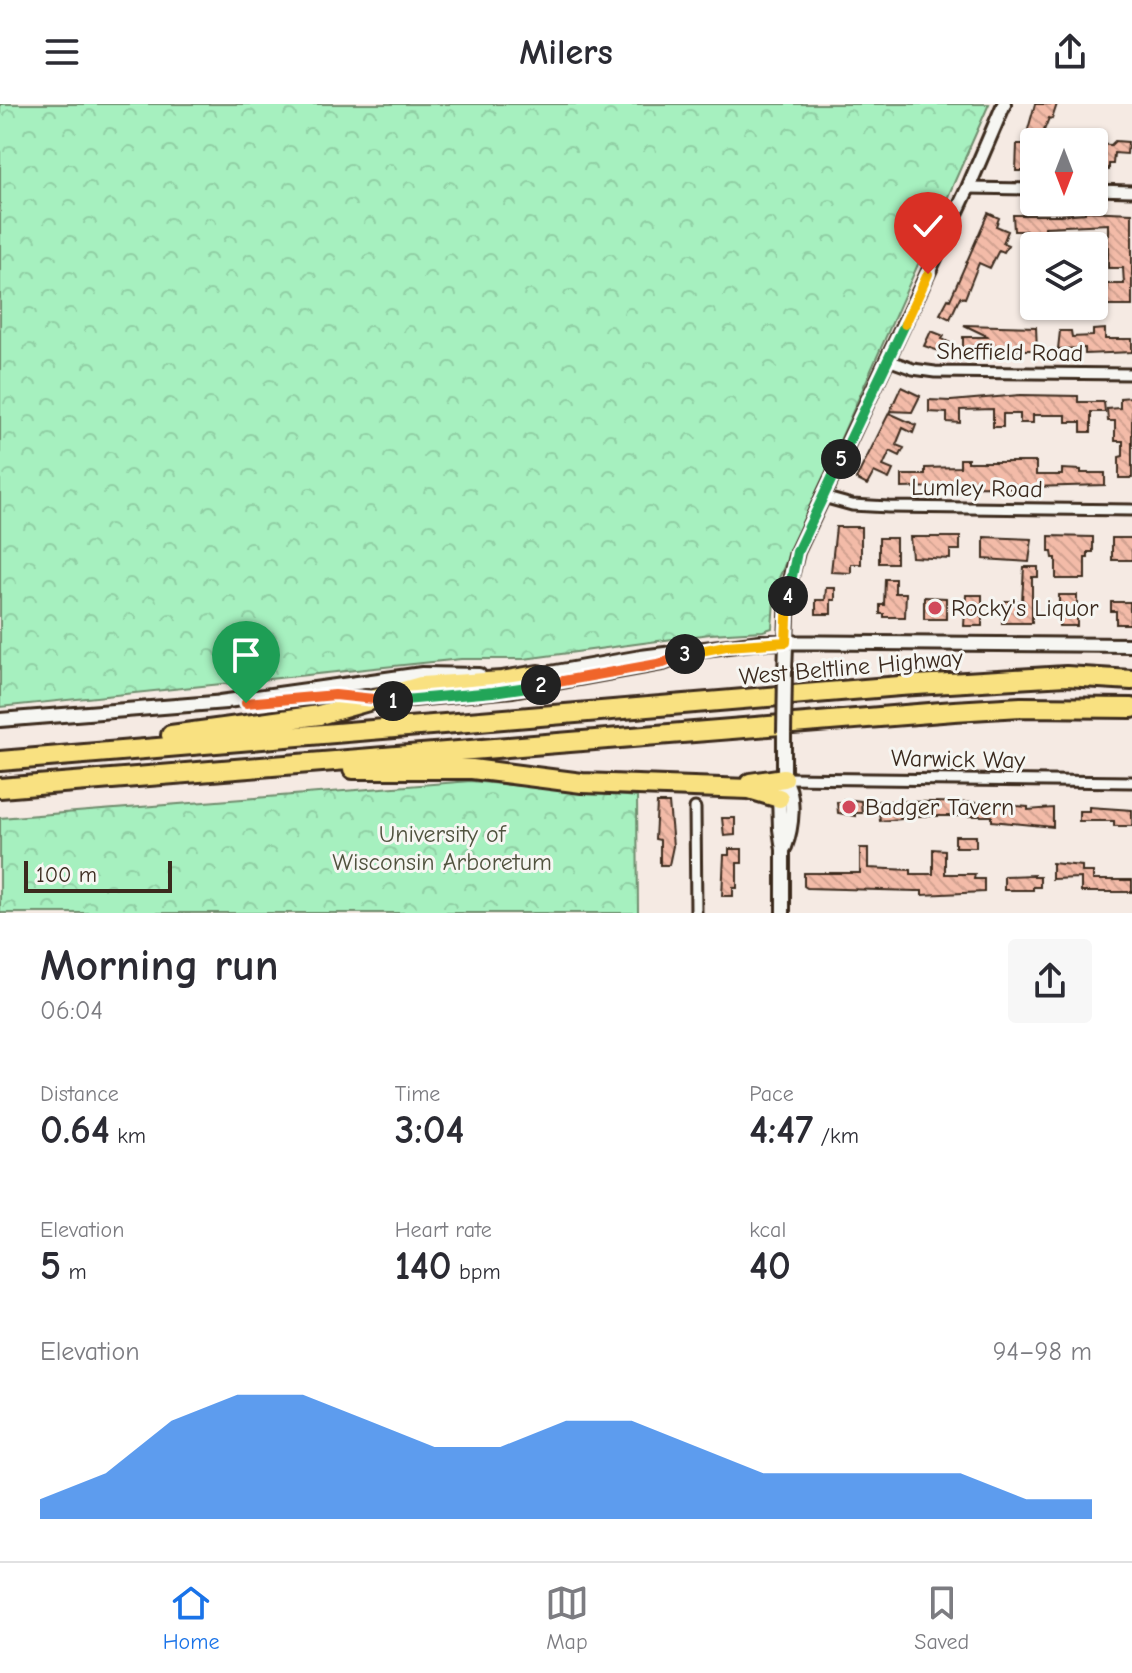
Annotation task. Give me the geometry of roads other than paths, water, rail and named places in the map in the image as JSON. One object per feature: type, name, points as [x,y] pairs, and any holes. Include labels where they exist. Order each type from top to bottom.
[{"type":"highway","points":[[0,760],[108,742],[280,722],[319,715],[421,686],[502,681],[538,675]]},
{"type":"highway","name":"West Beltline Highway","points":[[0,760],[900,686],[1066,676],[1132,677]]},
{"type":"highway","points":[[1021,707],[1132,718]]},
{"type":"highway","points":[[0,788],[1021,707],[1132,708]]},
{"type":"highway","points":[[130,776],[444,768],[582,783],[759,790],[779,798]]},
{"type":"highway","points":[[691,786],[784,778]]},
{"type":"street","points":[[783,913],[779,798],[784,778],[786,642],[791,572],[797,552],[968,188],[1004,104]]},
{"type":"street","points":[[968,188],[1020,189]]},
{"type":"street","points":[[1108,190],[1132,191]]},
{"type":"street","name":"Sheffield Road","points":[[888,360],[913,369],[935,372],[1132,374]]},
{"type":"street","name":"Lumley Road","points":[[823,497],[852,505],[889,507],[1132,510]]},
{"type":"street","points":[[0,720],[220,702],[422,674],[538,675],[641,657],[760,642],[1132,645]]},
{"type":"street","points":[[220,702],[246,703],[335,695],[368,700],[409,699],[513,690],[663,663],[691,652]]},
{"type":"street","points":[[783,850],[789,832],[791,795],[784,778]]},
{"type":"street","name":"Warwick Way","points":[[784,778],[1132,782]]},
{"type":"street","points":[[695,808],[696,913]]},
{"type":"place","name":"Rocky's Liquor","points":[[935,608]]},
{"type":"place","name":"Badger Tavern","points":[[849,807]]},
{"type":"park label","name":"University of Wisconsin Arboretum","points":[[442,848]]}]
